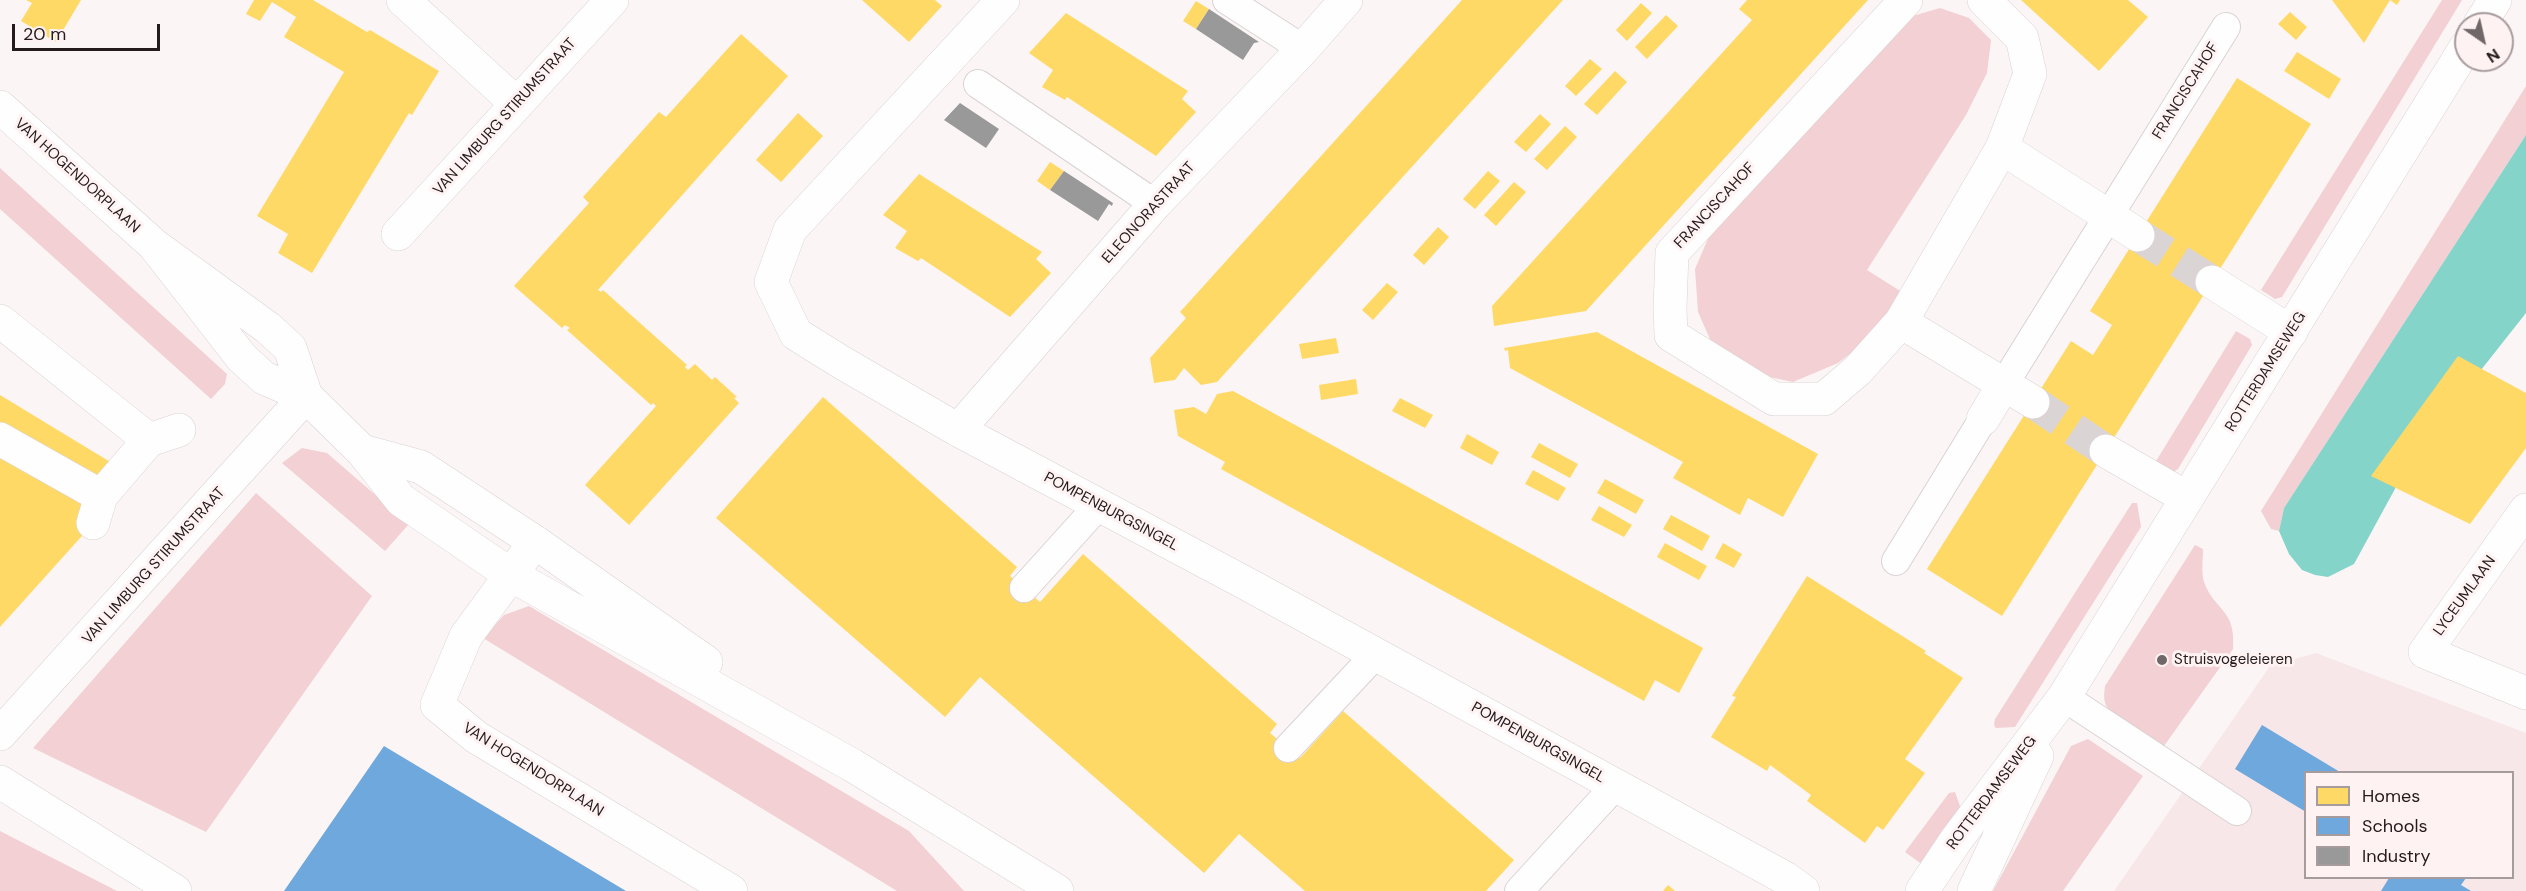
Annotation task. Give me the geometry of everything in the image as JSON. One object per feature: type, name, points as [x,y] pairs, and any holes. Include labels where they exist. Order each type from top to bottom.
[{"type":"street","points":[[404,0],[517,104]]},
{"type":"street","name":"VAN LIMBURG STIRUMSTRAAT","points":[[398,234],[612,0]]},
{"type":"street","name":"POMPENBURGSINGEL","points":[[1004,0],[790,230],[771,282],[796,334],[958,430],[1376,654],[1785,878],[1803,891]]},
{"type":"street","name":"ELEONORASTRAAT","points":[[958,430],[1155,204],[1303,49],[1346,0]]},
{"type":"street","name":"FRANCISCAHOF","points":[[1906,0],[1672,253],[1671,335],[1774,399],[1824,399],[1858,370],[1901,322],[2002,148],[2030,74],[2022,38],[1983,0]]},
{"type":"street","name":"ROTTERDAMSEWEG","points":[[1922,891],[1956,840],[2064,697],[2454,67]]},
{"type":"street","name":"VAN HOGENDORPLAAN","points":[[0,107],[154,245],[242,358],[264,378],[306,396],[362,451],[401,500],[511,575],[852,765],[1057,891]]},
{"type":"street","points":[[2002,148],[2138,235]]},
{"type":"street","points":[[2212,282],[2291,332]]},
{"type":"street","points":[[0,321],[164,435],[97,510],[0,439]]},
{"type":"street","points":[[1901,322],[2033,402]]},
{"type":"street","name":"FRANCISCAHOF","points":[[1983,419],[2004,384]]},
{"type":"street","name":"VAN LIMBURG STIRUMSTRAAT","points":[[0,734],[306,396]]},
{"type":"street","name":"VAN HOGENDORPLAAN","points":[[362,451],[421,467],[535,542],[852,765]]},
{"type":"street","points":[[2106,451],[2187,498]]},
{"type":"street","name":"LYCEUMLAAN","points":[[2526,510],[2425,652],[2526,693]]},
{"type":"street","name":"VAN HOGENDORPLAAN","points":[[535,542],[466,636],[437,705],[477,737],[731,891]]},
{"type":"street","name":"ROTTERDAMSEWEG","points":[[1974,891],[2064,697]]},
{"type":"street","points":[[0,782],[174,891]]},
{"type":"lane","points":[[1227,0],[1303,49]]},
{"type":"lane","name":"FRANCISCAHOF","points":[[2004,384],[2226,27]]},
{"type":"lane","points":[[978,84],[1155,204]]},
{"type":"lane","name":"FRANCISCAHOF","points":[[1896,561],[1983,419]]},
{"type":"lane","points":[[1024,588],[1098,506]]},
{"type":"lane","points":[[1288,748],[1376,654]]},
{"type":"lane","points":[[2064,697],[2237,811]]},
{"type":"lane","points":[[1520,891],[1615,786]]},
{"type":"shaded area","points":[[2442,0],[2462,0],[2282,297],[2275,299],[2261,290]]},
{"type":"shaded area","points":[[1940,8],[1969,18],[1991,40],[1987,73],[1966,115],[1867,270],[1905,294],[1877,333],[1838,363],[1793,382],[1756,374],[1714,348],[1698,312],[1695,269],[1723,204],[1909,17]]},
{"type":"shaded area","points":[[2526,86],[2526,135],[2284,508],[2279,531],[2271,529],[2261,511]]},
{"type":"shaded area","points":[[0,168],[227,374],[225,384],[211,399],[0,209]]},
{"type":"shaded area","points":[[2236,331],[2250,339],[2252,345],[2178,469],[2171,474],[2153,466]]},
{"type":"shaded area","points":[[302,448],[327,453],[409,524],[385,551],[282,463]]},
{"type":"shaded area","points":[[256,493],[372,596],[206,832],[33,748]]},
{"type":"shaded area","points":[[2132,503],[2137,503],[2141,527],[2015,727],[1996,728],[1995,719]]},
{"type":"shaded area","points":[[2195,545],[2203,549],[2204,582],[2231,625],[2233,649],[2164,746],[2126,724],[2108,709],[2105,704],[2105,686]]},
{"type":"shaded area","points":[[529,606],[909,831],[964,891],[897,891],[483,638],[504,615]]},
{"type":"shaded area","points":[[2316,653],[2526,733],[2526,891],[2114,891],[2270,666]]},
{"type":"shaded area","points":[[2088,739],[2143,776],[2063,891],[1993,891],[2071,746]]},
{"type":"shaded area","points":[[1955,792],[1961,809],[1923,865],[1905,852],[1949,793]]},
{"type":"shaded area","points":[[0,831],[117,891],[0,891]]},
{"type":"water","points":[[2526,135],[2526,313],[2481,370],[2372,476],[2396,487],[2354,564],[2328,577],[2302,570],[2289,554],[2279,531],[2284,508]]},
{"type":"building: Homes","points":[[26,0],[81,0],[56,42],[21,21],[32,3]]},
{"type":"building: Homes","points":[[254,0],[313,0],[367,32],[370,30],[439,71],[412,115],[409,113],[312,273],[278,253],[288,234],[257,216],[344,72],[284,37],[296,17],[272,2],[260,21],[246,14]]},
{"type":"building: Homes","points":[[862,0],[935,0],[942,6],[909,42]]},
{"type":"building: Homes","points":[[1462,0],[1563,0],[1217,382],[1201,385],[1184,368],[1175,380],[1154,383],[1150,358],[1186,318],[1180,312]]},
{"type":"building: Homes","points":[[1747,0],[1868,0],[1586,311],[1494,326],[1492,306],[1752,20],[1739,9]]},
{"type":"building: Homes","points":[[2021,0],[2128,0],[2148,17],[2099,71]]},
{"type":"building: Homes","points":[[2332,0],[2390,0],[2364,43]]},
{"type":"building: Homes","points":[[2390,0],[2400,0],[2397,5]]},
{"type":"building: Homes","points":[[1196,1],[1209,9],[1196,29],[1183,21]]},
{"type":"building: Homes","points":[[1641,3],[1652,13],[1627,41],[1616,30]]},
{"type":"building: Homes","points":[[2290,12],[2307,27],[2296,40],[2278,24]]},
{"type":"building: Homes","points":[[1066,13],[1188,91],[1182,99],[1196,112],[1156,156],[1067,97],[1065,100],[1042,87],[1053,70],[1029,53]]},
{"type":"building: Homes","points":[[1666,15],[1678,26],[1647,59],[1635,47]]},
{"type":"building: Homes","points":[[741,34],[788,76],[598,290],[601,292],[603,290],[687,365],[685,367],[688,370],[695,364],[712,380],[715,377],[737,397],[734,398],[739,403],[629,525],[585,485],[656,406],[653,403],[651,405],[567,330],[570,328],[565,325],[562,328],[514,286],[589,203],[583,197],[659,112],[666,117]]},
{"type":"building: Homes","points":[[2297,52],[2341,79],[2329,99],[2284,71]]},
{"type":"building: Homes","points":[[1590,59],[1602,69],[1576,96],[1565,86]]},
{"type":"building: Homes","points":[[1615,71],[1627,82],[1597,115],[1584,104]]},
{"type":"building: Homes","points":[[2237,78],[2311,124],[2002,616],[1927,569],[2071,341],[2093,355],[2112,325],[2090,311]]},
{"type":"building: Homes","points":[[798,113],[823,136],[781,182],[756,160]]},
{"type":"building: Homes","points":[[1540,114],[1551,124],[1526,152],[1514,142]]},
{"type":"building: Homes","points":[[1565,126],[1577,137],[1547,170],[1534,159]]},
{"type":"building: Homes","points":[[1050,162],[1064,171],[1050,190],[1037,181]]},
{"type":"building: Homes","points":[[1488,171],[1500,181],[1475,209],[1463,199]]},
{"type":"building: Homes","points":[[919,174],[1042,252],[1036,259],[1051,273],[1010,317],[921,258],[918,261],[895,248],[907,231],[883,215]]},
{"type":"building: Homes","points":[[1514,182],[1526,192],[1496,226],[1484,215]]},
{"type":"building: Homes","points":[[1438,227],[1449,237],[1424,265],[1413,255]]},
{"type":"building: Homes","points":[[1387,283],[1398,292],[1373,320],[1362,310]]},
{"type":"building: Homes","points":[[1597,332],[1818,454],[1783,517],[1748,498],[1740,515],[1673,478],[1683,462],[1510,368],[1508,350],[1505,351],[1504,348]]},
{"type":"building: Homes","points":[[1336,338],[1339,353],[1302,359],[1299,344]]},
{"type":"building: Homes","points":[[2458,356],[2526,393],[2526,448],[2470,524],[2371,476]]},
{"type":"building: Homes","points":[[1356,379],[1358,394],[1321,400],[1319,385]]},
{"type":"building: Homes","points":[[1233,391],[1703,648],[1679,693],[1655,680],[1644,701],[1221,469],[1225,462],[1178,436],[1174,410],[1194,407],[1206,414],[1217,394]]},
{"type":"building: Homes","points":[[0,395],[135,477],[0,627]]},
{"type":"building: Homes","points":[[823,397],[1017,567],[1010,576],[1040,602],[1083,554],[1277,724],[1270,733],[1300,758],[1343,711],[1514,860],[1486,891],[1305,891],[1239,834],[1204,873],[980,677],[945,717],[716,518]]},
{"type":"building: Homes","points":[[1400,398],[1433,415],[1425,428],[1392,411]]},
{"type":"building: Homes","points":[[1467,434],[1499,452],[1492,465],[1460,448]]},
{"type":"building: Homes","points":[[1539,443],[1578,464],[1570,478],[1531,457]]},
{"type":"building: Homes","points":[[1533,470],[1566,488],[1558,501],[1525,484]]},
{"type":"building: Homes","points":[[1605,479],[1644,500],[1636,514],[1597,493]]},
{"type":"building: Homes","points":[[1599,506],[1632,525],[1624,537],[1591,520]]},
{"type":"building: Homes","points":[[1671,515],[1710,536],[1702,551],[1663,529]]},
{"type":"building: Homes","points":[[1665,543],[1707,566],[1699,580],[1657,557]]},
{"type":"building: Homes","points":[[1723,543],[1742,554],[1734,568],[1715,558]]},
{"type":"building: Homes","points":[[1807,576],[1926,651],[1924,653],[1963,678],[1905,759],[1925,773],[1883,830],[1877,826],[1865,843],[1807,801],[1811,795],[1770,765],[1767,771],[1711,737],[1736,697],[1732,696]]},
{"type":"building: Homes","points":[[1668,885],[1675,891],[1663,891]]},
{"type":"building: Schools","points":[[2262,725],[2338,771],[2304,771],[2304,811],[2235,769]]},
{"type":"building: Schools","points":[[384,746],[626,891],[284,891]]},
{"type":"building: Schools","points":[[2388,879],[2465,879],[2461,885],[2471,891],[2381,891]]},
{"type":"building: Industry","points":[[1209,9],[1259,42],[1254,43],[1243,60],[1196,29]]},
{"type":"building: Industry","points":[[960,103],[999,129],[986,148],[944,120]]},
{"type":"building: Industry","points":[[1064,171],[1113,203],[1112,206],[1109,204],[1098,221],[1050,190]]},
{"type":"tunnel","points":[[2138,235],[2212,282]]},
{"type":"tunnel","points":[[2033,402],[2106,451]]},
{"type":"place","name":"Struisvogeleieren","points":[[2162,660]]}]
